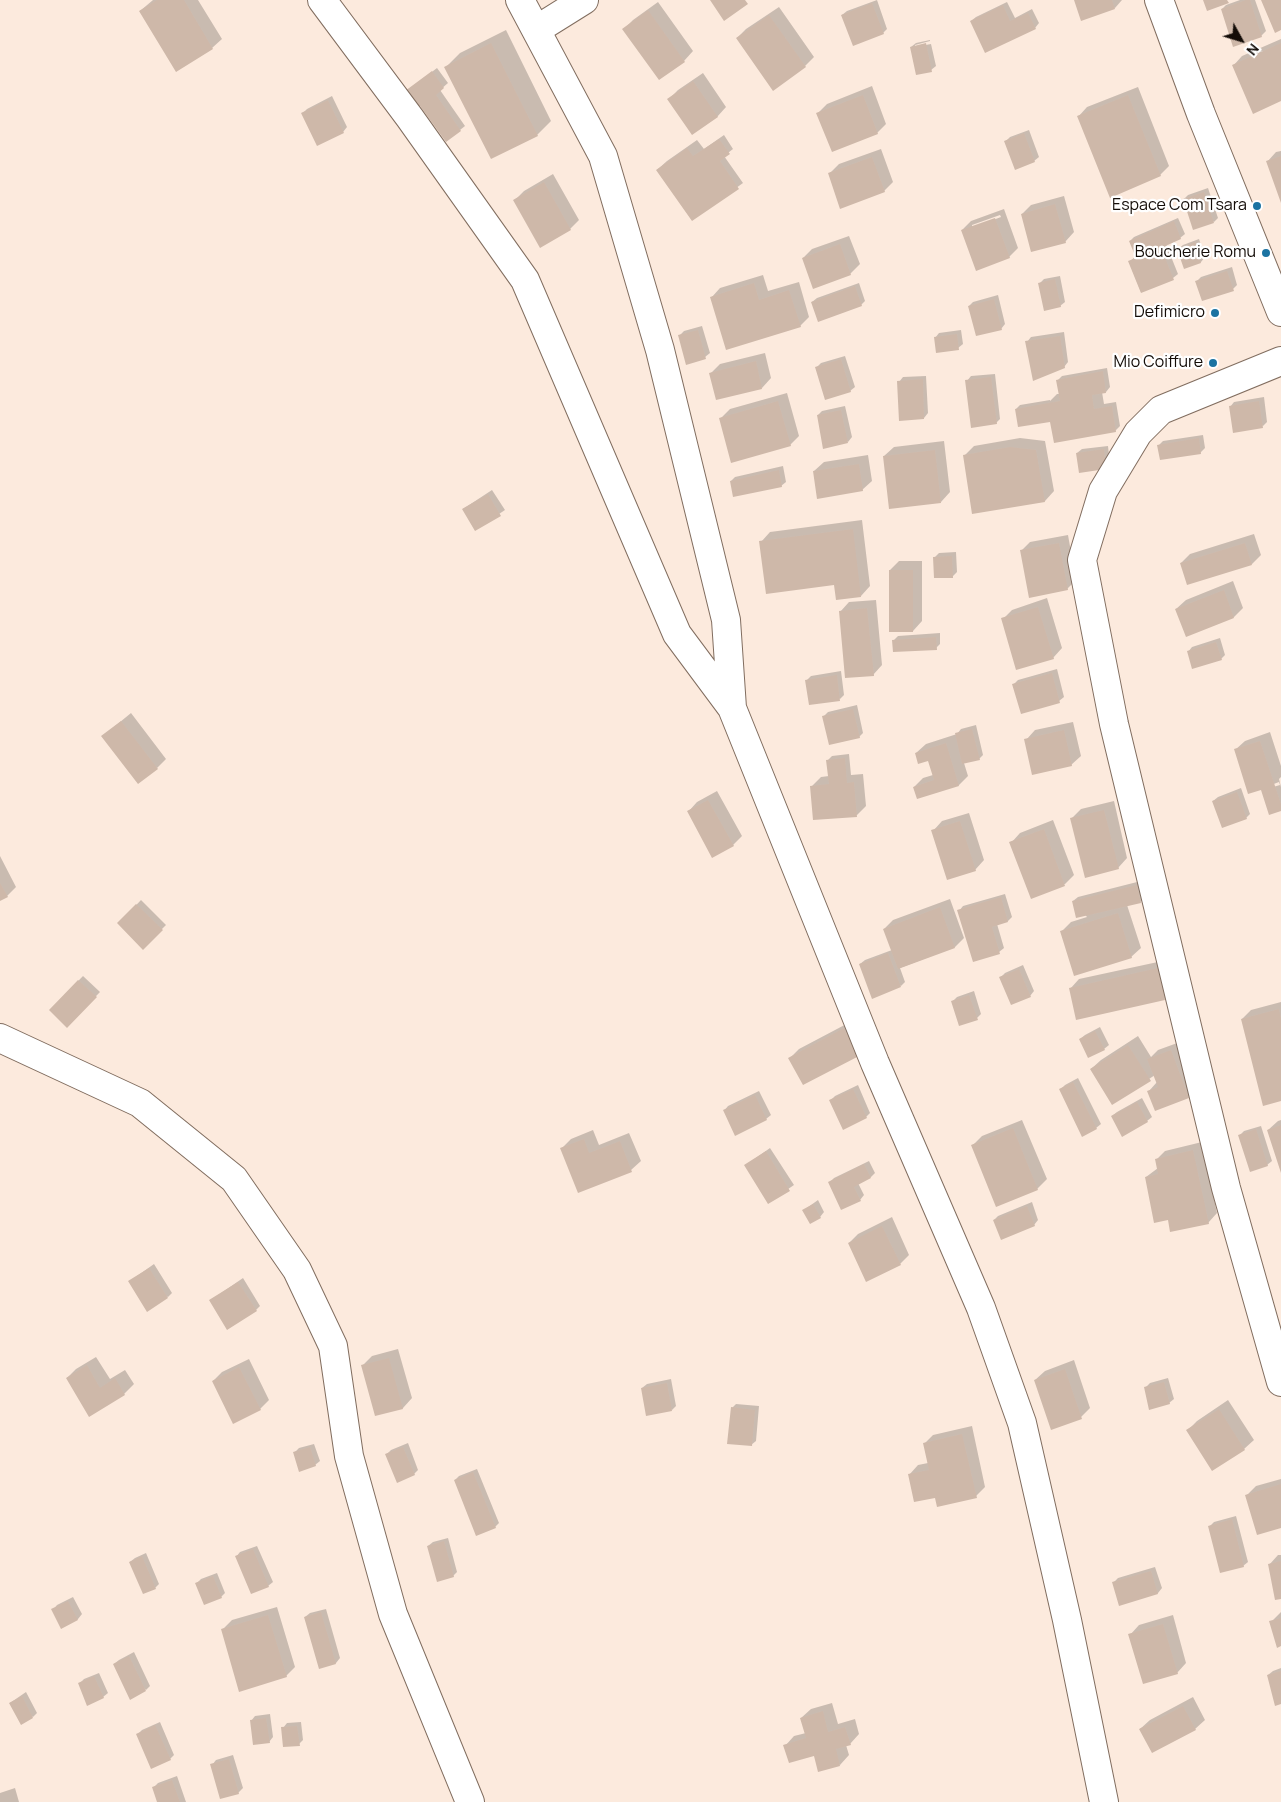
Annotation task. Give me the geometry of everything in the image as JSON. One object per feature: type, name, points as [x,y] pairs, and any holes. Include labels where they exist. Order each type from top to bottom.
[{"type":"street","points":[[322,0],[410,118],[525,280],[677,634],[732,708],[875,1063],[982,1308],[1022,1423],[1067,1620],[1104,1802]]},
{"type":"street","points":[[520,0],[603,156],[657,341],[726,620],[732,708]]},
{"type":"street","points":[[536,30],[584,0]]},
{"type":"street","points":[[1159,0],[1201,114],[1281,312]]},
{"type":"street","points":[[1281,360],[1161,410],[1138,433],[1103,491],[1082,560],[1114,724],[1224,1179],[1281,1382]]},
{"type":"street","points":[[0,1038],[140,1103],[234,1179],[297,1270],[333,1346],[349,1456],[393,1614],[470,1802]]},
{"type":"building","points":[[157,0],[184,0],[213,49],[176,72],[139,11]]},
{"type":"building","points":[[710,0],[745,0],[748,4],[724,21]]},
{"type":"building","points":[[1074,0],[1112,0],[1115,9],[1081,21]]},
{"type":"building","points":[[1203,0],[1227,0],[1229,3],[1207,11]]},
{"type":"building","points":[[1250,0],[1262,37],[1233,47],[1221,9]]},
{"type":"building","points":[[1261,0],[1281,0],[1281,30],[1275,33]]},
{"type":"building","points":[[872,3],[884,34],[853,46],[841,15]]},
{"type":"building","points":[[1003,5],[1010,21],[1028,13],[1036,29],[985,53],[970,21]]},
{"type":"building","points":[[648,10],[685,62],[659,80],[622,29]]},
{"type":"building","points":[[769,15],[806,67],[773,91],[736,38]]},
{"type":"building","points":[[491,43],[538,136],[491,159],[444,67]]},
{"type":"building","points":[[926,43],[932,72],[916,75],[910,47]]},
{"type":"building","points":[[1281,43],[1281,101],[1253,114],[1232,65]]},
{"type":"building","points":[[432,71],[444,88],[436,95],[461,131],[446,142],[420,106],[417,108],[405,91]]},
{"type":"building","points":[[693,81],[718,117],[692,135],[667,99]]},
{"type":"building","points":[[863,95],[878,134],[832,152],[816,113]]},
{"type":"building","points":[[1128,95],[1161,176],[1110,198],[1077,116]]},
{"type":"building","points":[[328,100],[344,133],[317,146],[301,113]]},
{"type":"building","points":[[1024,133],[1035,162],[1015,170],[1004,141]]},
{"type":"building","points":[[719,139],[730,154],[720,161],[739,189],[692,221],[656,170],[687,148],[693,156]]},
{"type":"building","points":[[1281,156],[1281,203],[1266,161]]},
{"type":"building","points":[[872,157],[885,192],[840,209],[828,173]]},
{"type":"building","points":[[544,182],[571,230],[540,248],[513,200]]},
{"type":"building","points":[[1204,192],[1214,223],[1193,230],[1183,199]]},
{"type":"building","points":[[1055,204],[1066,243],[1031,252],[1021,214]]},
{"type":"building","points":[[995,218],[1010,258],[976,271],[961,230]]},
{"type":"building","points":[[1174,221],[1181,239],[1161,248],[1174,280],[1141,293],[1128,261],[1136,258],[1129,241]]},
{"type":"building","points":[[1195,242],[1201,263],[1184,269],[1177,249]]},
{"type":"building","points":[[840,244],[851,275],[813,289],[802,258]]},
{"type":"building","points":[[1227,271],[1234,291],[1202,301],[1195,281]]},
{"type":"building","points":[[1055,279],[1061,307],[1044,311],[1038,283]]},
{"type":"building","points":[[754,283],[759,300],[789,290],[801,327],[726,350],[710,297]]},
{"type":"building","points":[[855,286],[862,306],[818,322],[811,302]]},
{"type":"building","points":[[994,299],[1002,330],[976,336],[968,306]]},
{"type":"building","points":[[698,330],[706,359],[686,365],[678,335]]},
{"type":"building","points":[[957,334],[959,350],[936,353],[934,337]]},
{"type":"building","points":[[1060,336],[1065,368],[1033,381],[1025,341]]},
{"type":"building","points":[[841,359],[851,392],[825,400],[815,367]]},
{"type":"building","points":[[756,361],[762,389],[716,400],[709,373]]},
{"type":"building","points":[[1103,371],[1106,393],[1092,395],[1094,409],[1112,406],[1116,432],[1054,443],[1050,422],[1018,427],[1015,409],[1060,401],[1056,380]]},
{"type":"building","points":[[991,377],[997,424],[971,428],[965,380]]},
{"type":"building","points":[[923,379],[924,419],[899,421],[897,381]]},
{"type":"building","points":[[778,401],[791,446],[731,463],[719,418]]},
{"type":"building","points":[[1259,401],[1263,428],[1233,433],[1229,406]]},
{"type":"building","points":[[841,410],[848,443],[823,449],[817,415]]},
{"type":"building","points":[[1199,438],[1201,454],[1160,460],[1157,445]]},
{"type":"building","points":[[1010,447],[1036,450],[1045,502],[972,514],[963,455]]},
{"type":"building","points":[[1104,449],[1106,469],[1079,473],[1076,453]]},
{"type":"building","points":[[935,450],[941,503],[889,509],[883,456]]},
{"type":"building","points":[[859,464],[863,491],[817,499],[813,471]]},
{"type":"building","points":[[779,470],[782,487],[733,497],[730,481]]},
{"type":"building","points":[[488,494],[501,516],[475,531],[462,509]]},
{"type":"building","points":[[853,529],[861,597],[836,600],[834,585],[766,594],[759,541]]},
{"type":"building","points":[[1059,543],[1068,590],[1029,598],[1020,550]]},
{"type":"building","points":[[1245,543],[1252,565],[1187,585],[1180,563]]},
{"type":"building","points":[[952,556],[953,578],[934,578],[933,557]]},
{"type":"building","points":[[889,570],[913,570],[913,632],[889,632]]},
{"type":"building","points":[[1224,590],[1234,618],[1186,637],[1175,609]]},
{"type":"building","points":[[1038,607],[1054,659],[1016,670],[1001,618]]},
{"type":"building","points":[[867,608],[874,676],[845,678],[839,611]]},
{"type":"building","points":[[936,637],[937,650],[893,652],[892,640]]},
{"type":"building","points":[[1216,642],[1222,660],[1192,669],[1187,651]]},
{"type":"building","points":[[1052,673],[1060,703],[1021,714],[1012,684]]},
{"type":"building","points":[[837,675],[840,701],[809,705],[805,680]]},
{"type":"building","points":[[853,709],[860,738],[829,745],[822,716]]},
{"type":"building","points":[[121,721],[158,769],[138,784],[101,736]]},
{"type":"building","points":[[972,729],[980,760],[962,764],[955,733]]},
{"type":"building","points":[[1064,730],[1072,766],[1032,775],[1024,739]]},
{"type":"building","points":[[1260,741],[1281,804],[1281,811],[1269,815],[1261,790],[1248,794],[1234,749]]},
{"type":"building","points":[[946,743],[959,786],[917,799],[913,787],[934,780],[928,761],[918,764],[915,753]]},
{"type":"building","points":[[845,758],[847,783],[854,782],[857,817],[813,820],[810,786],[829,784],[826,760]]},
{"type":"building","points":[[1237,792],[1247,819],[1222,828],[1212,801]]},
{"type":"building","points":[[708,800],[734,846],[712,858],[687,811]]},
{"type":"building","points":[[1104,810],[1119,869],[1085,878],[1070,818]]},
{"type":"building","points":[[960,821],[976,871],[947,880],[931,830]]},
{"type":"building","points":[[1044,829],[1065,886],[1031,899],[1009,842]]},
{"type":"building","points":[[0,883],[8,897],[0,901]]},
{"type":"building","points":[[1137,885],[1141,903],[1076,918],[1072,901]]},
{"type":"building","points":[[1001,897],[1008,922],[992,927],[1000,954],[973,962],[957,910]]},
{"type":"building","points":[[136,904],[163,930],[143,950],[117,923]]},
{"type":"building","points":[[940,907],[955,948],[898,969],[883,929]]},
{"type":"building","points":[[1118,913],[1132,958],[1074,976],[1060,931]]},
{"type":"building","points":[[888,953],[901,987],[872,999],[859,964]]},
{"type":"building","points":[[1158,968],[1165,1000],[1076,1020],[1069,988]]},
{"type":"building","points":[[1019,969],[1031,997],[1011,1005],[999,977]]},
{"type":"building","points":[[78,980],[97,997],[67,1028],[49,1010]]},
{"type":"building","points":[[969,995],[978,1020],[959,1026],[951,1001]]},
{"type":"building","points":[[1279,1009],[1281,1019],[1281,1101],[1263,1106],[1241,1019]]},
{"type":"building","points":[[844,1028],[859,1056],[803,1085],[788,1058]]},
{"type":"building","points":[[1095,1031],[1105,1050],[1088,1058],[1079,1039]]},
{"type":"building","points":[[1128,1045],[1151,1081],[1112,1105],[1090,1069]]},
{"type":"building","points":[[1171,1050],[1189,1098],[1155,1111],[1147,1091],[1158,1087],[1147,1059]]},
{"type":"building","points":[[1073,1082],[1097,1129],[1082,1137],[1059,1089]]},
{"type":"building","points":[[853,1089],[867,1118],[843,1130],[829,1100]]},
{"type":"building","points":[[755,1095],[767,1120],[735,1136],[723,1110]]},
{"type":"building","points":[[1137,1102],[1148,1122],[1122,1137],[1111,1116]]},
{"type":"building","points":[[1281,1125],[1281,1173],[1267,1130]]},
{"type":"building","points":[[1013,1128],[1038,1190],[996,1207],[971,1145]]},
{"type":"building","points":[[1256,1129],[1268,1166],[1250,1172],[1238,1135]]},
{"type":"building","points":[[584,1139],[589,1153],[620,1141],[632,1172],[578,1193],[560,1148]]},
{"type":"building","points":[[1193,1150],[1209,1224],[1170,1232],[1168,1220],[1154,1223],[1145,1177],[1158,1174],[1155,1159]]},
{"type":"building","points":[[766,1151],[790,1191],[768,1204],[744,1165]]},
{"type":"building","points":[[864,1164],[871,1178],[854,1187],[861,1201],[841,1210],[828,1182]]},
{"type":"building","points":[[813,1204],[821,1218],[810,1224],[802,1210]]},
{"type":"building","points":[[1027,1206],[1035,1226],[1001,1240],[993,1220]]},
{"type":"building","points":[[882,1226],[901,1265],[866,1282],[848,1243]]},
{"type":"building","points":[[149,1268],[168,1298],[147,1312],[128,1281]]},
{"type":"building","points":[[238,1282],[257,1311],[227,1330],[209,1300]]},
{"type":"building","points":[[389,1358],[403,1409],[375,1416],[361,1365]]},
{"type":"building","points":[[87,1365],[100,1388],[115,1378],[125,1395],[89,1417],[66,1378]]},
{"type":"building","points":[[239,1367],[261,1410],[233,1424],[212,1381]]},
{"type":"building","points":[[1065,1369],[1082,1419],[1051,1430],[1034,1380]]},
{"type":"building","points":[[1164,1382],[1170,1404],[1149,1410],[1144,1387]]},
{"type":"building","points":[[667,1383],[672,1411],[646,1416],[641,1388]]},
{"type":"building","points":[[731,1407],[755,1410],[752,1446],[727,1444]]},
{"type":"building","points":[[1219,1409],[1245,1450],[1212,1471],[1186,1430]]},
{"type":"building","points":[[962,1434],[977,1498],[937,1507],[935,1498],[914,1502],[908,1474],[929,1470],[923,1443]]},
{"type":"building","points":[[310,1447],[316,1466],[299,1472],[293,1452]]},
{"type":"building","points":[[403,1447],[415,1475],[397,1483],[385,1454]]},
{"type":"building","points":[[473,1472],[496,1528],[476,1536],[454,1480]]},
{"type":"building","points":[[1281,1484],[1281,1528],[1257,1535],[1245,1495]]},
{"type":"building","points":[[1232,1519],[1244,1567],[1220,1573],[1208,1526]]},
{"type":"building","points":[[444,1541],[454,1577],[437,1582],[427,1546]]},
{"type":"building","points":[[253,1549],[269,1587],[251,1594],[235,1556]]},
{"type":"building","points":[[142,1556],[156,1589],[143,1594],[129,1562]]},
{"type":"building","points":[[1281,1561],[1281,1599],[1275,1600],[1268,1564]]},
{"type":"building","points":[[1151,1571],[1158,1594],[1119,1606],[1112,1582]]},
{"type":"building","points":[[213,1576],[222,1598],[204,1605],[195,1583]]},
{"type":"building","points":[[68,1601],[78,1620],[61,1629],[51,1609]]},
{"type":"building","points":[[321,1612],[336,1664],[319,1669],[304,1617]]},
{"type":"building","points":[[268,1615],[287,1677],[239,1692],[221,1629]]},
{"type":"building","points":[[1281,1618],[1281,1646],[1277,1648],[1269,1621]]},
{"type":"building","points":[[1163,1624],[1178,1674],[1143,1684],[1128,1634]]},
{"type":"building","points":[[129,1656],[146,1691],[130,1700],[113,1664]]},
{"type":"building","points":[[1281,1671],[1281,1704],[1275,1706],[1267,1675]]},
{"type":"building","points":[[94,1676],[104,1698],[87,1706],[78,1683]]},
{"type":"building","points":[[22,1696],[33,1718],[21,1725],[9,1703]]},
{"type":"building","points":[[1183,1706],[1196,1730],[1152,1753],[1139,1729]]},
{"type":"building","points":[[823,1711],[828,1732],[845,1727],[851,1745],[836,1749],[840,1766],[818,1772],[814,1756],[789,1763],[783,1745],[806,1738],[800,1718]]},
{"type":"building","points":[[266,1718],[270,1743],[253,1745],[250,1720]]},
{"type":"building","points":[[155,1725],[171,1760],[151,1769],[136,1734]]},
{"type":"building","points":[[297,1726],[300,1746],[283,1747],[281,1727]]},
{"type":"building","points":[[229,1759],[239,1794],[220,1799],[210,1764]]},
{"type":"building","points":[[172,1780],[180,1802],[157,1802],[152,1787]]},
{"type":"place","name":"Espace Com Tsara","points":[[1257,206]]},
{"type":"place","name":"Boucherie Romu","points":[[1266,253]]},
{"type":"place","name":"Defimicro","points":[[1215,313]]},
{"type":"place","name":"Mio Coiffure","points":[[1213,363]]}]
